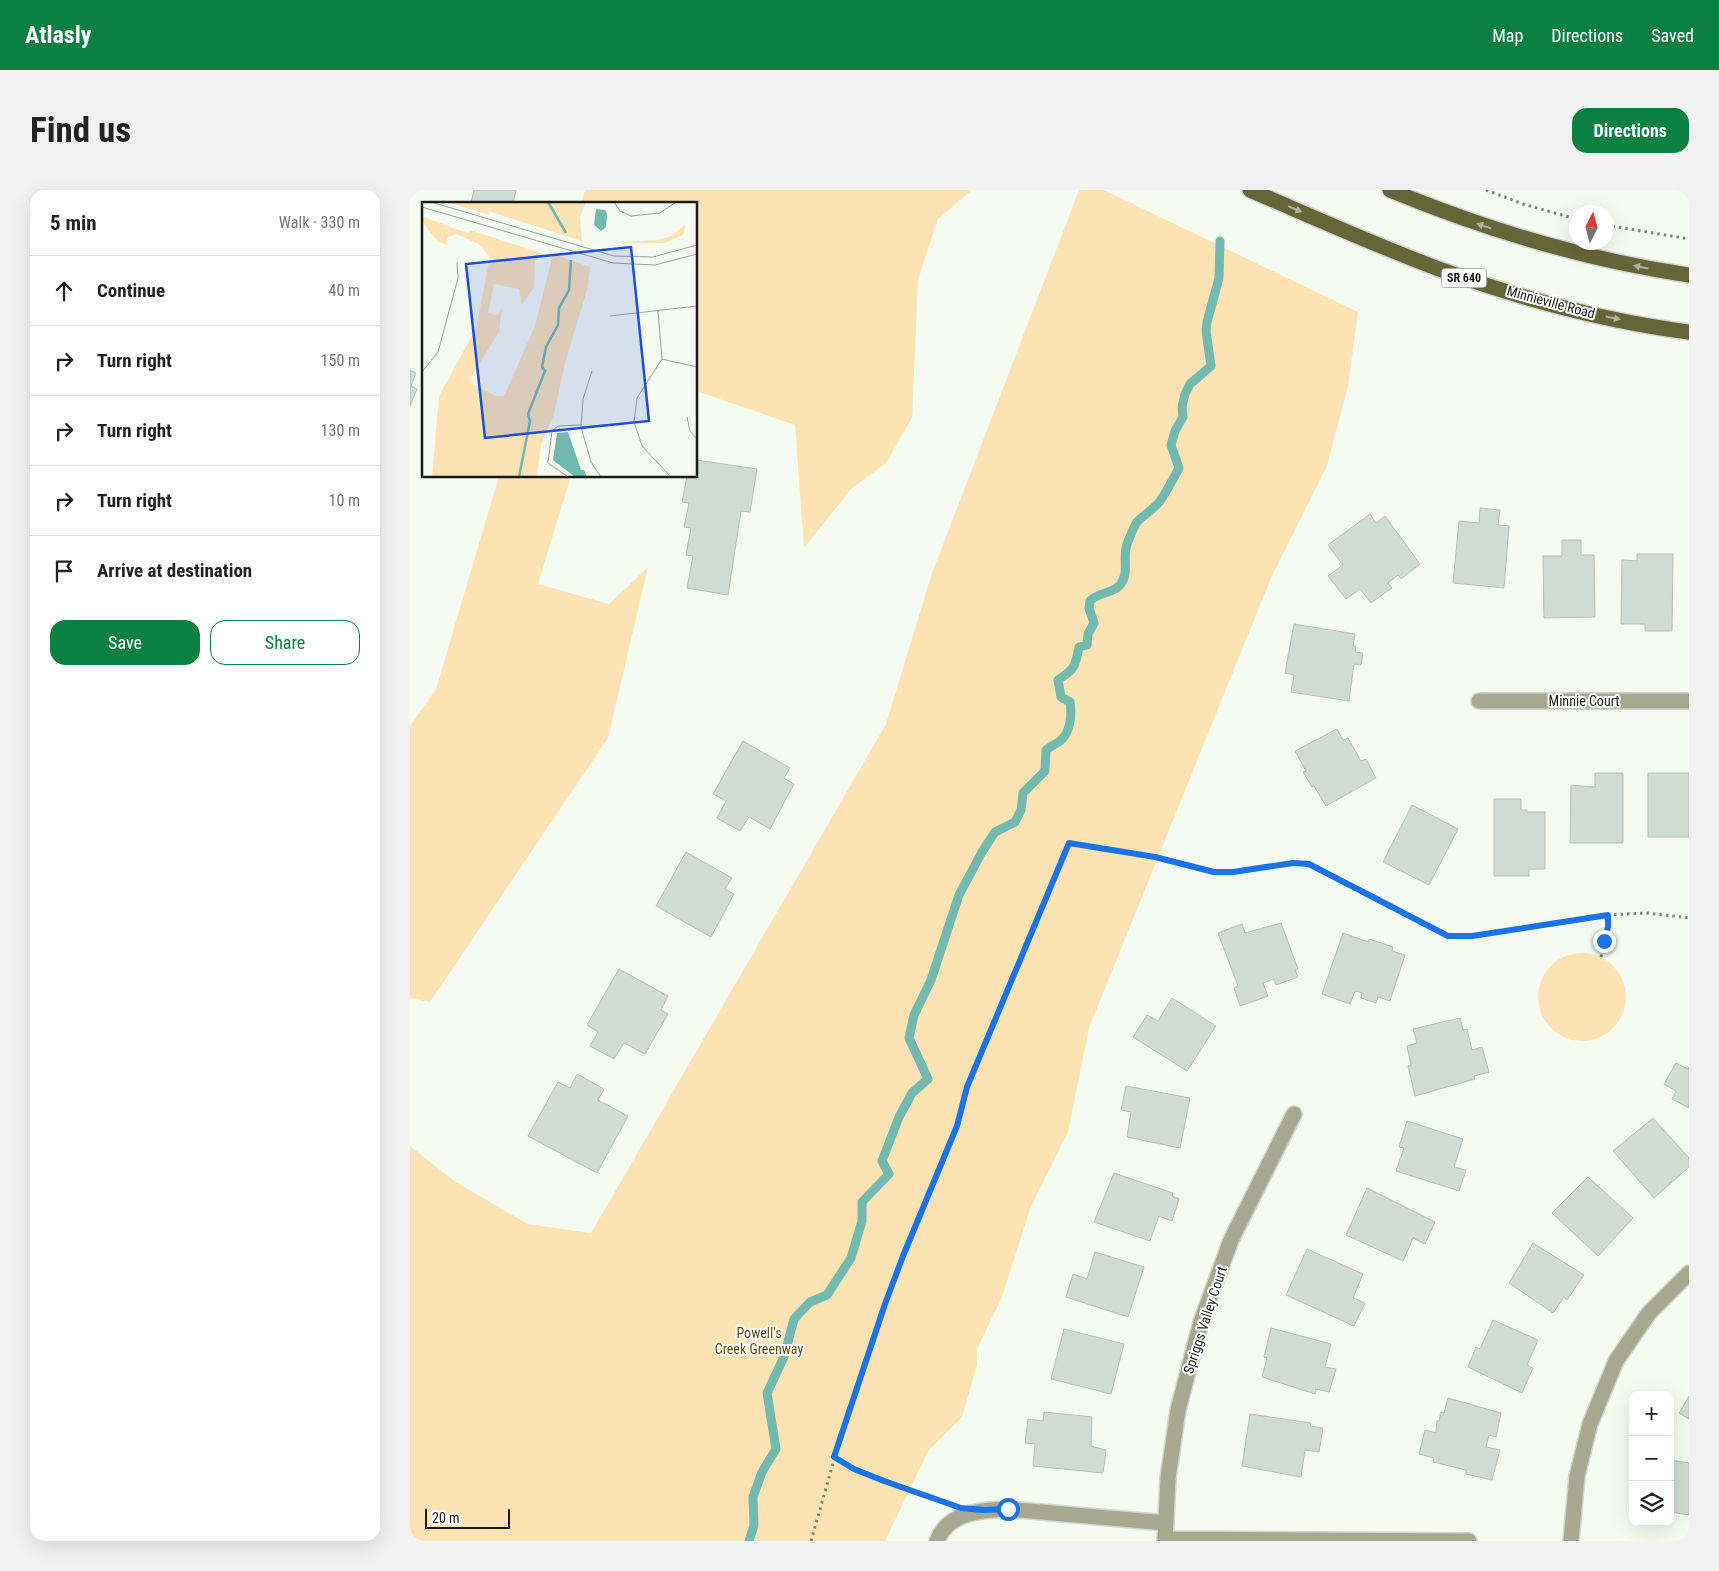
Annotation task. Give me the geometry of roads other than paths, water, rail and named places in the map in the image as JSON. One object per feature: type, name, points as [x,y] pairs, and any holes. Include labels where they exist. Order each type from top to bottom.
[{"type":"main road","name":"Minnieville Road","points":[[1250,190],[1395,251],[1488,286],[1543,302],[1603,316],[1689,332]]},
{"type":"main road","points":[[1390,190],[1442,212],[1554,248],[1652,270],[1689,275]]},
{"type":"street","name":"Minnie Court","points":[[1479,701],[1689,701]]},
{"type":"street","name":"Spriggs Valley Court","points":[[1165,1540],[1168,1478],[1178,1410],[1201,1322],[1232,1240],[1294,1114]]},
{"type":"street","points":[[1571,1541],[1577,1476],[1590,1424],[1616,1361],[1649,1313],[1689,1273]]},
{"type":"street","points":[[937,1541],[941,1532],[951,1523],[965,1514],[984,1510],[1008,1509],[1166,1523]]},
{"type":"street","points":[[1165,1540],[1469,1541]]},
{"type":"waterway","points":[[749,1541],[754,1525],[753,1497],[762,1472],[776,1449],[767,1393],[784,1357],[794,1319],[810,1302],[827,1295],[851,1258],[862,1221],[862,1202],[889,1174],[882,1161],[899,1117],[912,1093],[928,1079],[909,1038],[914,1015],[931,980],[959,895],[995,832],[1015,822],[1021,810],[1023,793],[1045,771],[1046,750],[1060,741],[1069,728],[1071,717],[1070,702],[1061,697],[1058,680],[1073,667],[1079,647],[1087,645],[1088,634],[1094,623],[1089,608],[1090,601],[1120,585],[1125,575],[1127,544],[1134,527],[1160,501],[1179,468],[1171,445],[1175,431],[1183,417],[1182,407],[1185,394],[1190,384],[1211,366],[1206,331],[1219,278],[1220,241]]},
{"type":"park label","name":"Powell's Creek Greenway","points":[[759,1342]]}]
